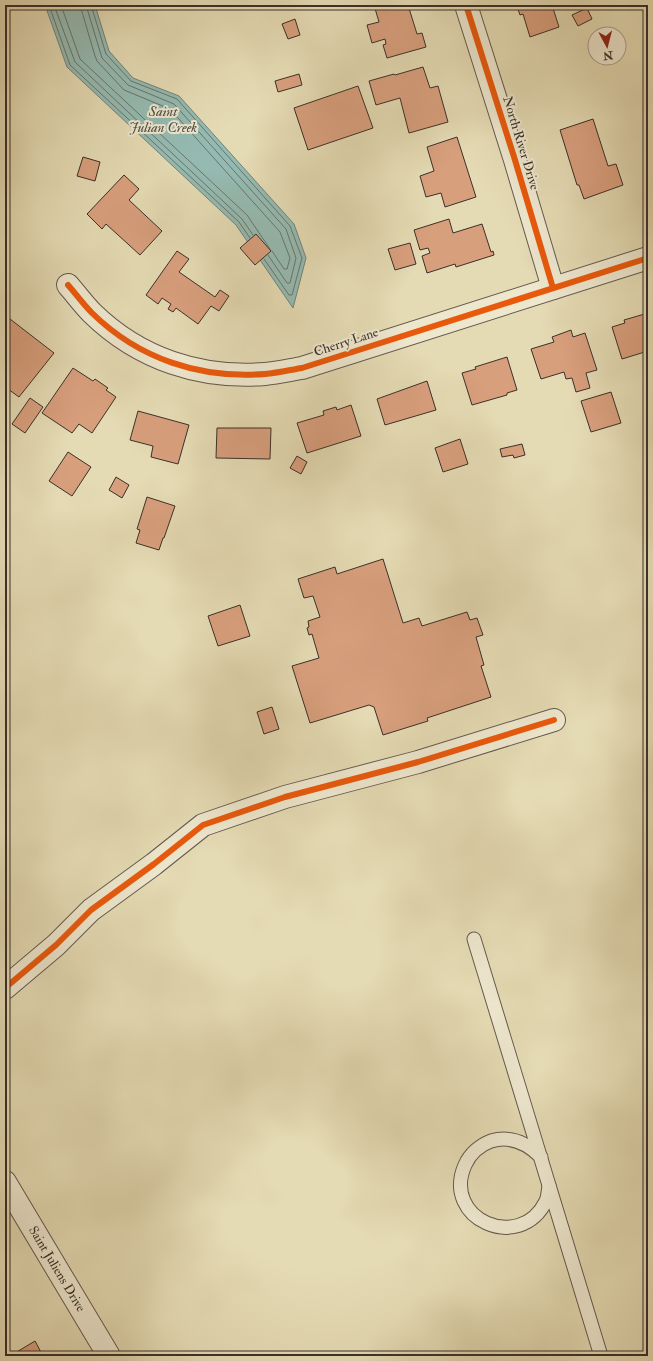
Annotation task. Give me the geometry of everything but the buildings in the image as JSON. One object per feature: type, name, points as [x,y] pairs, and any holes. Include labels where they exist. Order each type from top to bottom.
[{"type":"street","name":"North River Drive","points":[[466,5],[515,160],[553,288]]},
{"type":"street","name":"Cherry Lane","points":[[68,285],[92,313],[136,347],[162,360],[203,372],[235,375],[267,374],[302,368],[648,258]]},
{"type":"street","points":[[5,988],[56,945],[91,910],[154,864],[203,825],[285,797],[418,762],[554,720]]},
{"type":"street","name":"Saint Juliens Drive","points":[[5,1182],[109,1356]]},
{"type":"lane","points":[[474,939],[601,1356]]},
{"type":"lane","points":[[541,1158],[532,1149],[520,1142],[506,1139],[492,1141],[478,1148],[467,1158],[461,1173],[460,1188],[464,1202],[472,1215],[485,1224],[500,1228],[515,1227],[528,1222],[539,1212],[546,1200],[549,1186]]},
{"type":"water","name":"Saint Julian Creek","points":[[45,5],[95,5],[109,51],[133,78],[179,96],[294,224],[306,258],[293,308],[236,225],[67,67]]},
{"type":"cycle path","points":[[466,5],[515,160],[553,288]]},
{"type":"cycle path","points":[[68,285],[89,310],[110,329],[130,343],[150,354],[172,363],[194,369],[241,375],[265,374],[302,368],[648,258]]},
{"type":"cycle path","points":[[5,988],[56,945],[91,910],[154,864],[203,825],[285,797],[418,762],[554,720]]}]
